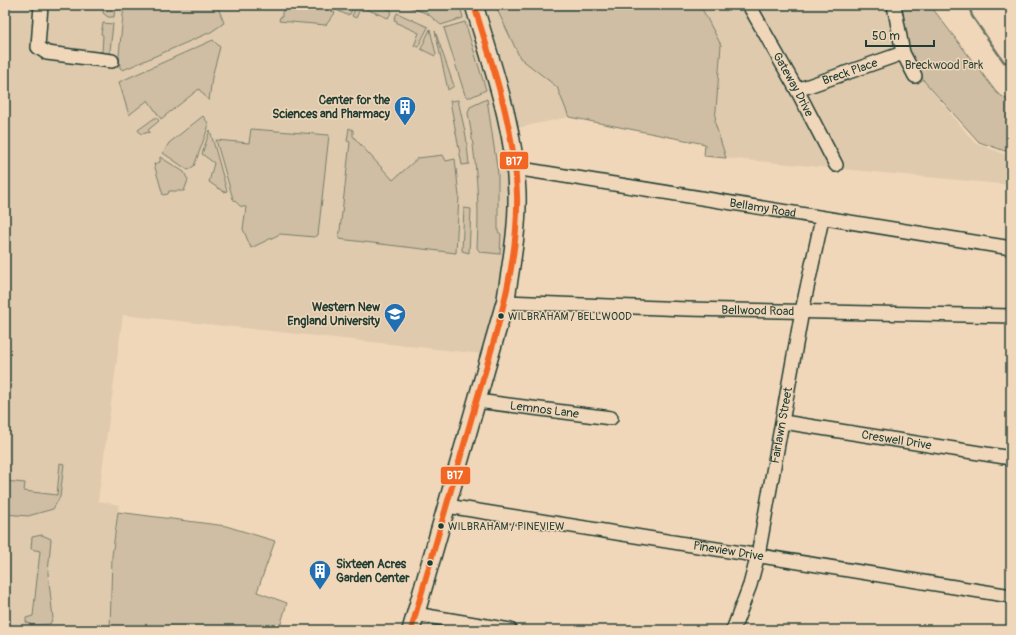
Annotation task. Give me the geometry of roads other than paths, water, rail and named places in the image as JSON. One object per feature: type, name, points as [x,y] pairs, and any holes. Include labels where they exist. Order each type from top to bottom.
[{"type":"main road","points":[[413,622],[505,302],[516,228],[517,191],[515,168],[500,92],[474,5]]},
{"type":"street","points":[[41,5],[38,47],[47,53],[112,61]]},
{"type":"street","name":"Gateway Drive","points":[[748,5],[797,90],[836,165]]},
{"type":"street","points":[[894,5],[903,53],[914,76]]},
{"type":"street","name":"Breck Place","points":[[797,90],[903,53]]},
{"type":"street","name":"Bellamy Road","points":[[515,168],[822,219],[1011,248]]},
{"type":"street","name":"Fairlawn Street","points":[[734,630],[750,585],[758,555],[802,311],[822,219]]},
{"type":"street","name":"Bellwood Road","points":[[505,302],[687,309],[1011,316]]},
{"type":"street","name":"Lemnos Lane","points":[[477,400],[612,418]]},
{"type":"street","name":"Creswell Drive","points":[[783,422],[1011,458]]},
{"type":"street","name":"Pineview Drive","points":[[447,506],[1011,596]]},
{"type":"street","points":[[413,622],[510,630]]},
{"type":"waterway","points":[[969,5],[972,16],[1004,62],[1011,63]]},
{"type":"place","name":"Center for the Sciences and Pharmacy","points":[[405,126]]},
{"type":"place","name":"WILBRAHAM / BELLWOOD","points":[[501,316]]},
{"type":"place","name":"Western New England University","points":[[395,334]]},
{"type":"place","name":"WILBRAHAM / PINEVIEW","points":[[441,526]]},
{"type":"place","name":"Sixteen Acres Garden Center","points":[[320,590]]},
{"type":"park label","name":"Breckwood Park","points":[[944,65]]}]
